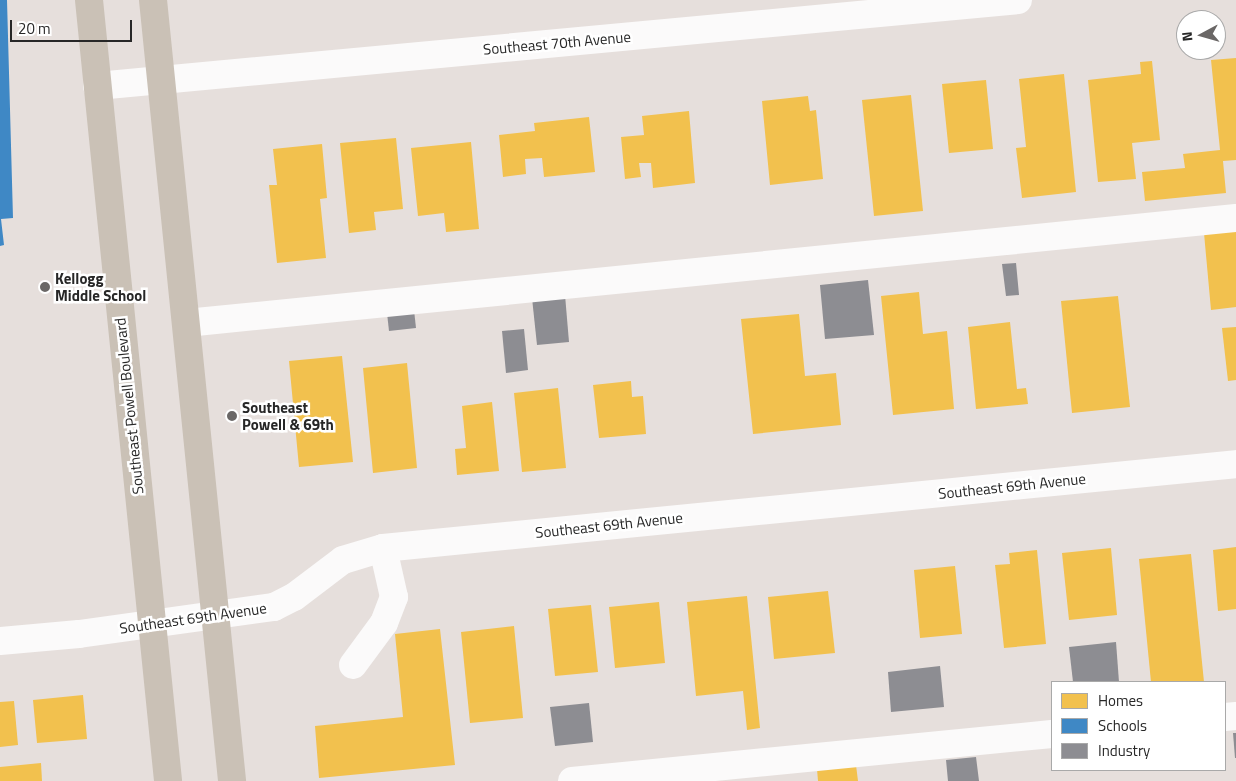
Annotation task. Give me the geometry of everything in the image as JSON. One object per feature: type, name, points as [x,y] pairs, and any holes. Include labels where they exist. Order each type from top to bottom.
[{"type":"main road","name":"Southeast Powell Boulevard","points":[[89,0],[168,781]]},
{"type":"main road","points":[[153,0],[232,781]]},
{"type":"street","name":"Southeast 70th Avenue","points":[[97,86],[879,6],[1018,0]]},
{"type":"street","points":[[186,323],[1236,218]]},
{"type":"street","name":"Southeast 69th Avenue","points":[[0,641],[152,625],[274,607],[294,597],[343,560],[382,548],[1236,464]]},
{"type":"street","points":[[353,664],[384,623],[394,597],[382,548]]},
{"type":"street","points":[[572,781],[1051,734]]},
{"type":"building: Homes","points":[[1236,58],[1236,160],[1223,161],[1226,193],[1145,201],[1142,172],[1185,168],[1183,154],[1220,150],[1211,60]]},
{"type":"building: Homes","points":[[1152,61],[1160,140],[1132,143],[1136,179],[1098,182],[1088,80],[1141,74],[1140,62]]},
{"type":"building: Homes","points":[[1064,74],[1076,192],[1022,198],[1016,148],[1026,147],[1019,79]]},
{"type":"building: Homes","points":[[986,80],[993,149],[949,153],[942,84]]},
{"type":"building: Homes","points":[[911,95],[923,211],[874,216],[862,100]]},
{"type":"building: Homes","points":[[808,96],[810,111],[816,110],[823,179],[770,185],[762,101]]},
{"type":"building: Homes","points":[[689,111],[695,183],[653,188],[651,163],[639,163],[641,177],[625,179],[621,137],[644,135],[642,116]]},
{"type":"building: Homes","points":[[589,117],[595,172],[544,177],[542,158],[525,159],[526,174],[503,177],[499,135],[535,131],[534,123]]},
{"type":"building: Homes","points":[[396,138],[403,209],[374,212],[376,230],[349,233],[340,143]]},
{"type":"building: Homes","points":[[471,142],[479,229],[446,232],[444,213],[418,216],[411,148]]},
{"type":"building: Homes","points":[[322,144],[327,198],[320,199],[326,258],[277,263],[269,185],[277,185],[273,149]]},
{"type":"building: Homes","points":[[1236,230],[1236,307],[1211,310],[1204,233]]},
{"type":"building: Homes","points":[[919,292],[923,334],[947,331],[954,409],[893,415],[881,296]]},
{"type":"building: Homes","points":[[1118,296],[1130,407],[1072,413],[1061,301]]},
{"type":"building: Homes","points":[[799,314],[805,376],[836,373],[841,425],[753,434],[741,319]]},
{"type":"building: Homes","points":[[1010,322],[1017,389],[1026,388],[1028,404],[976,409],[968,327]]},
{"type":"building: Homes","points":[[1236,327],[1236,380],[1228,381],[1222,328]]},
{"type":"building: Homes","points":[[342,356],[353,462],[299,467],[289,361]]},
{"type":"building: Homes","points":[[407,363],[417,468],[373,473],[363,368]]},
{"type":"building: Homes","points":[[631,381],[632,397],[643,396],[646,434],[599,438],[593,385]]},
{"type":"building: Homes","points":[[558,388],[566,468],[522,472],[514,393]]},
{"type":"building: Homes","points":[[492,402],[499,471],[457,475],[455,449],[466,448],[462,406]]},
{"type":"building: Homes","points":[[1236,547],[1236,609],[1218,611],[1213,550]]},
{"type":"building: Homes","points":[[1111,548],[1117,615],[1069,620],[1062,553]]},
{"type":"building: Homes","points":[[1037,550],[1046,644],[1004,648],[995,565],[1010,564],[1009,553]]},
{"type":"building: Homes","points":[[1191,554],[1204,681],[1151,681],[1139,559]]},
{"type":"building: Homes","points":[[955,566],[962,634],[920,638],[914,570]]},
{"type":"building: Homes","points":[[828,591],[835,653],[774,659],[768,597]]},
{"type":"building: Homes","points":[[747,596],[760,728],[747,730],[743,691],[696,696],[687,602]]},
{"type":"building: Homes","points":[[659,602],[665,663],[615,668],[609,607]]},
{"type":"building: Homes","points":[[591,605],[598,672],[555,676],[548,609]]},
{"type":"building: Homes","points":[[514,626],[523,718],[470,723],[461,632]]},
{"type":"building: Homes","points":[[440,629],[455,765],[319,778],[315,726],[403,717],[395,634]]},
{"type":"building: Homes","points":[[83,695],[87,739],[37,743],[33,700]]},
{"type":"building: Homes","points":[[14,701],[18,745],[0,747],[0,702]]},
{"type":"building: Homes","points":[[41,763],[42,781],[0,781],[0,767]]},
{"type":"building: Homes","points":[[856,765],[858,781],[818,781],[817,769]]},
{"type":"building: Schools","points":[[0,0],[7,0],[13,218],[1,219],[4,245],[0,246]]},
{"type":"building: Industry","points":[[1016,263],[1019,295],[1006,296],[1002,264]]},
{"type":"building: Industry","points":[[868,280],[874,335],[825,339],[820,285]]},
{"type":"building: Industry","points":[[565,295],[569,342],[537,345],[532,298]]},
{"type":"building: Industry","points":[[414,310],[416,328],[389,331],[387,313]]},
{"type":"building: Industry","points":[[524,329],[528,370],[506,373],[502,331]]},
{"type":"building: Industry","points":[[1116,642],[1119,681],[1073,681],[1069,647]]},
{"type":"building: Industry","points":[[940,666],[944,707],[891,712],[888,672]]},
{"type":"building: Industry","points":[[589,703],[593,742],[555,746],[550,707]]},
{"type":"building: Industry","points":[[1233,733],[1236,733],[1236,758],[1235,758]]},
{"type":"building: Industry","points":[[976,757],[979,781],[948,781],[946,760]]},
{"type":"place","name":"Kellogg Middle School","points":[[45,287]]},
{"type":"place","name":"Southeast Powell & 69th","points":[[232,416]]}]
